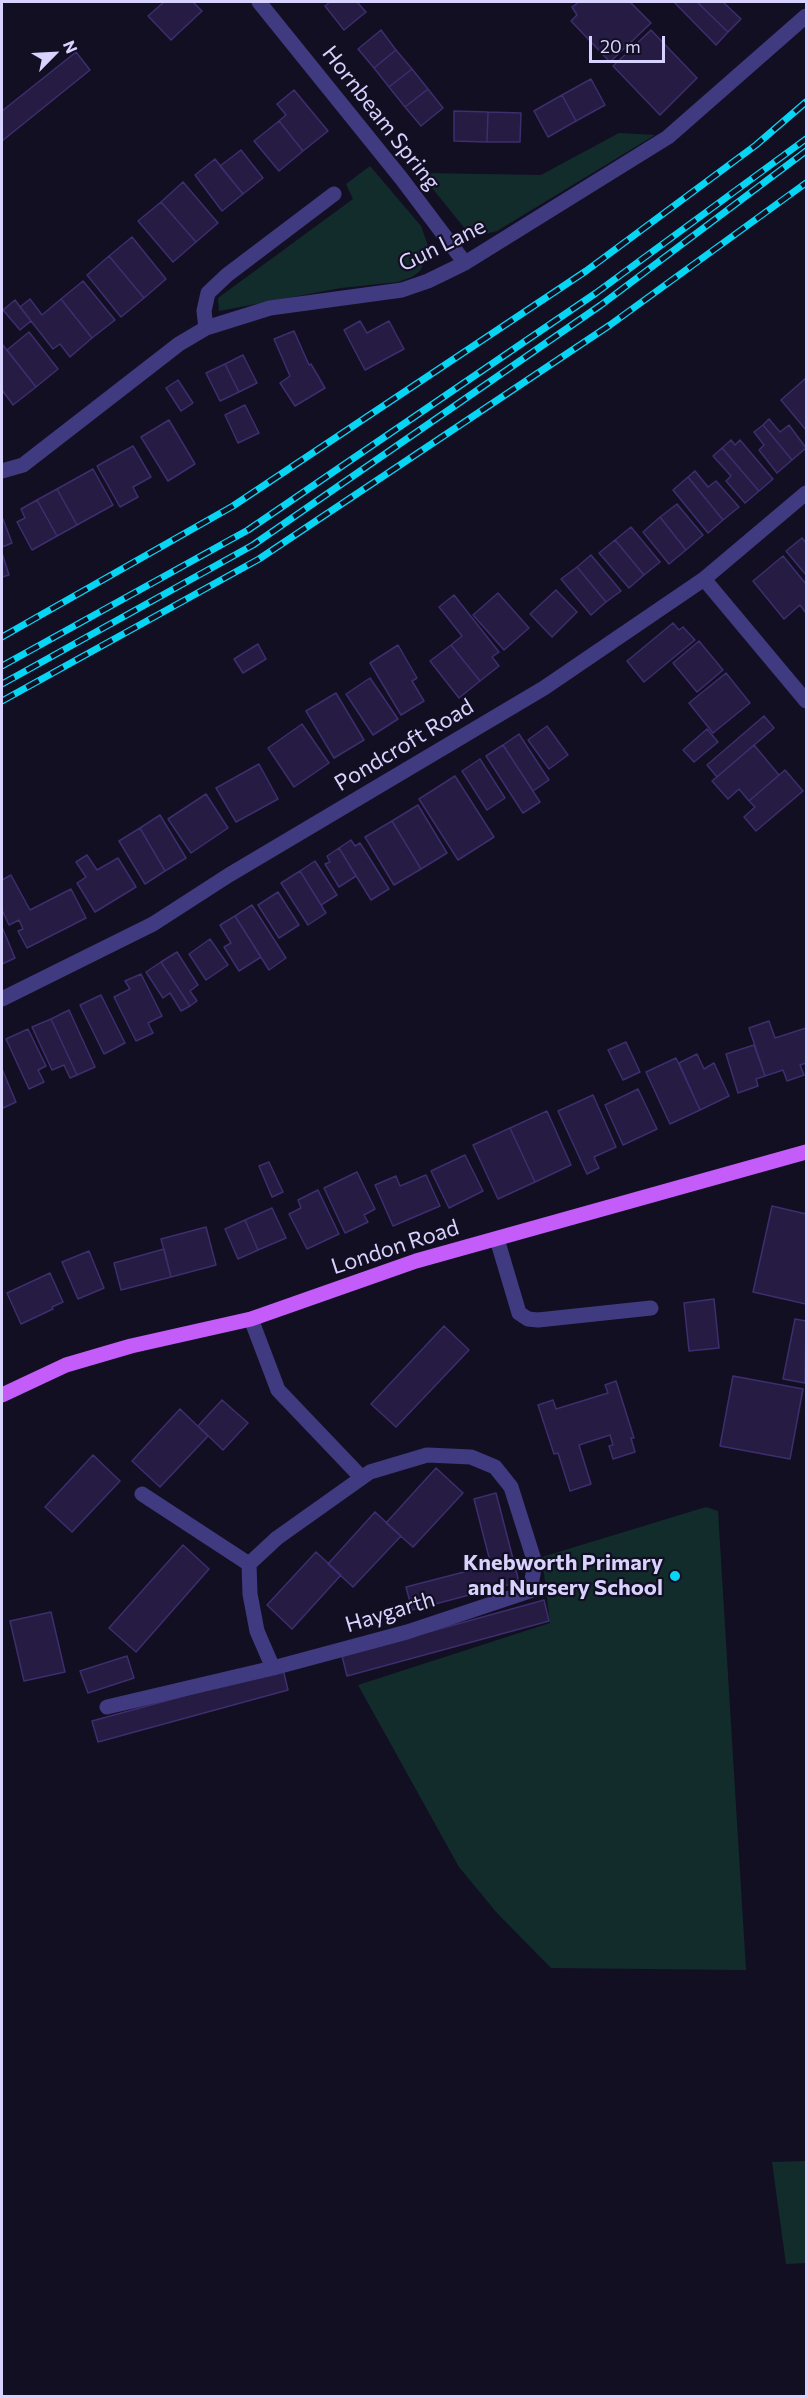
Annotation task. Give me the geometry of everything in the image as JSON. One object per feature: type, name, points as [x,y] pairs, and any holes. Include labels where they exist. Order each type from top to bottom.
[{"type":"main road","name":"London Road","points":[[2,1395],[66,1365],[132,1346],[251,1319],[416,1261],[807,1152]]},
{"type":"street","name":"Hornbeam Spring","points":[[260,2],[401,178],[465,263]]},
{"type":"street","name":"Gun Lane","points":[[2,471],[23,465],[179,344],[206,328],[270,308],[402,290],[428,281],[465,263],[668,137],[807,16]]},
{"type":"street","points":[[206,328],[204,310],[208,294],[227,275],[334,195]]},
{"type":"street","name":"Pondcroft Road","points":[[2,999],[153,924],[229,875],[544,688],[704,579],[807,493]]},
{"type":"street","points":[[704,579],[807,701]]},
{"type":"street","points":[[497,1239],[519,1313],[528,1319],[538,1320],[651,1308]]},
{"type":"street","points":[[251,1319],[278,1390],[361,1477]]},
{"type":"street","name":"Haygarth","points":[[249,1564],[277,1538],[361,1477],[370,1472],[427,1455],[471,1456],[495,1467],[511,1487],[535,1563],[530,1591],[407,1632],[273,1668]]},
{"type":"street","points":[[107,1707],[273,1668],[257,1631],[250,1594],[249,1564],[142,1494]]},
{"type":"green space","points":[[619,133],[655,135],[497,231],[481,235],[466,230],[420,173],[541,175]]},
{"type":"green space","points":[[370,166],[421,226],[428,246],[426,259],[420,271],[398,282],[341,288],[219,311],[218,298],[353,199],[346,184]]},
{"type":"green space","name":"Knebworth Primary and Nursery School","points":[[706,1507],[718,1511],[746,1970],[551,1968],[497,1913],[459,1867],[358,1685],[550,1623],[542,1557]]},
{"type":"green space","points":[[806,2161],[806,2263],[786,2264],[772,2162]]},
{"type":"building","points":[[164,2],[193,2],[202,11],[171,40],[148,16]]},
{"type":"building","points":[[330,2],[357,2],[366,12],[344,30],[325,6]]},
{"type":"building","points":[[579,2],[630,2],[651,23],[610,62],[571,21],[577,15],[572,7]]},
{"type":"building","points":[[674,2],[697,2],[728,32],[716,45]]},
{"type":"building","points":[[697,2],[723,2],[741,19],[728,32]]},
{"type":"building","points":[[381,30],[396,50],[374,68],[358,49]]},
{"type":"building","points":[[651,30],[697,78],[660,115],[613,66]]},
{"type":"building","points":[[396,50],[412,69],[389,87],[374,68]]},
{"type":"building","points":[[76,52],[90,70],[2,141],[2,111]]},
{"type":"building","points":[[412,69],[428,89],[405,107],[389,87]]},
{"type":"building","points":[[591,79],[605,105],[576,121],[562,95]]},
{"type":"building","points":[[428,89],[443,108],[421,126],[405,107]]},
{"type":"building","points":[[294,90],[328,131],[303,151],[279,121],[286,115],[277,104]]},
{"type":"building","points":[[562,95],[576,121],[548,137],[534,111]]},
{"type":"building","points":[[454,111],[488,112],[487,142],[454,141]]},
{"type":"building","points":[[488,112],[521,113],[520,142],[487,142]]},
{"type":"building","points":[[279,121],[303,151],[279,171],[254,141]]},
{"type":"building","points":[[241,150],[263,178],[243,194],[220,166]]},
{"type":"building","points":[[215,159],[243,194],[222,211],[195,175]]},
{"type":"building","points":[[183,182],[218,223],[196,242],[161,202]]},
{"type":"building","points":[[161,202],[196,242],[173,262],[138,221]]},
{"type":"building","points":[[132,237],[166,279],[144,298],[109,256]]},
{"type":"building","points":[[109,256],[144,298],[121,317],[87,275]]},
{"type":"building","points":[[83,281],[115,320],[92,338],[61,299]]},
{"type":"building","points":[[30,299],[42,315],[61,299],[92,338],[70,357],[60,344],[53,349],[20,307]]},
{"type":"building","points":[[15,300],[31,321],[20,330],[3,310]]},
{"type":"building","points":[[360,321],[367,333],[389,321],[404,349],[365,370],[344,330]]},
{"type":"building","points":[[294,331],[309,365],[311,364],[325,388],[295,406],[280,383],[290,376],[274,339]]},
{"type":"building","points":[[29,332],[58,369],[36,387],[7,350]]},
{"type":"building","points":[[2,344],[36,387],[13,405],[2,390]]},
{"type":"building","points":[[243,355],[257,383],[239,392],[225,364]]},
{"type":"building","points":[[225,364],[239,392],[220,401],[206,373]]},
{"type":"building","points":[[806,378],[806,430],[781,400]]},
{"type":"building","points":[[178,380],[193,403],[181,411],[166,388]]},
{"type":"building","points":[[245,405],[259,433],[238,443],[225,415]]},
{"type":"building","points":[[769,419],[780,432],[789,425],[806,448],[792,460],[763,425]]},
{"type":"building","points":[[169,420],[195,464],[168,481],[141,437]]},
{"type":"building","points":[[763,425],[792,460],[777,473],[759,450],[764,445],[754,432]]},
{"type":"building","points":[[731,440],[735,445],[740,440],[773,479],[759,491],[722,448]]},
{"type":"building","points":[[133,446],[151,477],[133,487],[138,497],[120,507],[97,466]]},
{"type":"building","points":[[722,448],[759,491],[745,503],[726,481],[731,476],[713,456]]},
{"type":"building","points":[[93,469],[113,505],[77,525],[57,489]]},
{"type":"building","points":[[695,471],[708,487],[716,481],[739,507],[723,520],[688,477]]},
{"type":"building","points":[[688,477],[723,520],[708,533],[673,490]]},
{"type":"building","points":[[57,489],[77,525],[57,536],[37,500]]},
{"type":"building","points":[[37,500],[57,536],[32,550],[17,522],[25,518],[21,509]]},
{"type":"building","points":[[677,504],[703,535],[686,550],[660,517]]},
{"type":"building","points":[[660,517],[686,550],[669,564],[643,532]]},
{"type":"building","points":[[2,519],[12,543],[2,547]]},
{"type":"building","points":[[631,527],[660,562],[644,575],[615,540]]},
{"type":"building","points":[[802,538],[806,543],[806,575],[786,551]]},
{"type":"building","points":[[615,540],[644,575],[629,588],[599,553]]},
{"type":"building","points":[[2,553],[9,575],[2,577]]},
{"type":"building","points":[[591,555],[621,591],[606,602],[577,567]]},
{"type":"building","points":[[783,556],[806,584],[806,613],[800,605],[784,619],[753,581]]},
{"type":"building","points":[[577,567],[606,602],[591,615],[561,579]]},
{"type":"building","points":[[556,590],[577,612],[552,637],[530,614]]},
{"type":"building","points":[[498,593],[529,628],[504,650],[473,615]]},
{"type":"building","points":[[454,595],[499,652],[492,657],[499,666],[480,681],[451,645],[462,636],[439,607]]},
{"type":"building","points":[[673,623],[679,630],[683,627],[695,640],[644,682],[627,661]]},
{"type":"building","points":[[699,641],[723,670],[697,692],[673,663]]},
{"type":"building","points":[[258,644],[266,659],[243,673],[234,659]]},
{"type":"building","points":[[398,645],[417,678],[412,681],[424,701],[401,715],[370,663]]},
{"type":"building","points":[[451,645],[480,681],[459,698],[430,661]]},
{"type":"building","points":[[726,673],[750,703],[713,733],[689,703]]},
{"type":"building","points":[[370,678],[398,719],[373,735],[346,694]]},
{"type":"building","points":[[336,693],[364,740],[334,758],[306,711]]},
{"type":"building","points":[[764,716],[774,728],[717,777],[707,765]]},
{"type":"building","points":[[302,724],[329,763],[294,787],[268,748]]},
{"type":"building","points":[[547,726],[568,755],[549,769],[528,740]]},
{"type":"building","points":[[707,729],[718,742],[694,762],[683,750]]},
{"type":"building","points":[[519,734],[549,780],[533,791],[503,745]]},
{"type":"building","points":[[503,745],[540,802],[523,813],[486,756]]},
{"type":"building","points":[[754,745],[779,775],[749,801],[739,789],[728,799],[712,781]]},
{"type":"building","points":[[480,759],[505,798],[487,810],[462,771]]},
{"type":"building","points":[[259,764],[278,799],[236,822],[216,788]]},
{"type":"building","points":[[785,770],[803,791],[756,831],[744,817],[755,807],[749,801]]},
{"type":"building","points":[[455,776],[494,837],[458,860],[419,799]]},
{"type":"building","points":[[206,794],[228,828],[191,853],[168,819]]},
{"type":"building","points":[[418,805],[447,853],[421,869],[392,821]]},
{"type":"building","points":[[160,815],[186,858],[165,871],[140,828]]},
{"type":"building","points":[[392,821],[421,869],[394,885],[365,837]]},
{"type":"building","points":[[140,828],[165,871],[145,884],[119,841]]},
{"type":"building","points":[[351,840],[355,846],[360,843],[389,889],[371,900],[339,848]]},
{"type":"building","points":[[339,848],[356,876],[339,887],[325,864],[330,862],[327,856]]},
{"type":"building","points":[[87,855],[97,870],[118,858],[136,887],[95,912],[77,883],[86,877],[76,862]]},
{"type":"building","points":[[315,861],[337,895],[321,905],[300,871]]},
{"type":"building","points":[[300,871],[326,913],[308,925],[281,883]]},
{"type":"building","points":[[11,875],[30,910],[71,889],[86,918],[27,948],[18,931],[23,929],[19,920],[9,925],[2,910],[2,880]]},
{"type":"building","points":[[278,892],[299,925],[279,938],[258,905]]},
{"type":"building","points":[[252,905],[286,958],[269,970],[235,916]]},
{"type":"building","points":[[235,916],[261,957],[239,971],[224,947],[231,943],[220,925]]},
{"type":"building","points":[[2,927],[15,958],[2,964]]},
{"type":"building","points":[[210,939],[228,965],[206,980],[189,954]]},
{"type":"building","points":[[177,952],[198,985],[190,991],[197,1001],[190,1006],[161,962]]},
{"type":"building","points":[[161,962],[190,1006],[181,1011],[170,993],[163,998],[146,972]]},
{"type":"building","points":[[141,974],[162,1016],[148,1023],[153,1033],[136,1041],[114,997],[130,989],[125,981]]},
{"type":"building","points":[[101,995],[125,1043],[104,1054],[80,1005]]},
{"type":"building","points":[[69,1010],[95,1067],[77,1075],[51,1019]]},
{"type":"building","points":[[51,1019],[77,1075],[70,1078],[64,1065],[52,1070],[32,1027]]},
{"type":"building","points":[[769,1021],[775,1038],[806,1028],[806,1063],[800,1065],[804,1075],[787,1081],[783,1070],[765,1076],[749,1028]]},
{"type":"building","points":[[28,1029],[46,1066],[38,1070],[44,1082],[29,1089],[6,1039]]},
{"type":"building","points":[[626,1042],[640,1072],[623,1080],[608,1050]]},
{"type":"building","points":[[754,1045],[765,1076],[756,1079],[758,1086],[738,1093],[726,1054]]},
{"type":"building","points":[[697,1054],[704,1069],[714,1063],[729,1096],[700,1110],[679,1063]]},
{"type":"building","points":[[676,1058],[700,1110],[670,1124],[646,1072]]},
{"type":"building","points":[[2,1069],[16,1102],[3,1108],[2,1104]]},
{"type":"building","points":[[638,1089],[657,1129],[623,1145],[605,1105]]},
{"type":"building","points":[[593,1095],[616,1147],[594,1157],[599,1168],[587,1174],[558,1111]]},
{"type":"building","points":[[547,1111],[571,1165],[535,1182],[510,1128]]},
{"type":"building","points":[[510,1128],[535,1182],[498,1199],[473,1145]]},
{"type":"building","points":[[465,1155],[483,1191],[449,1208],[431,1171]]},
{"type":"building","points":[[269,1162],[283,1192],[272,1197],[259,1166]]},
{"type":"building","points":[[357,1172],[375,1209],[364,1215],[368,1222],[345,1233],[324,1188]]},
{"type":"building","points":[[426,1175],[440,1206],[393,1226],[375,1185],[396,1176],[400,1186]]},
{"type":"building","points":[[318,1190],[339,1234],[307,1249],[289,1214],[301,1208],[298,1200]]},
{"type":"building","points":[[772,1206],[806,1214],[806,1304],[753,1292]]},
{"type":"building","points":[[272,1208],[286,1238],[258,1250],[245,1220]]},
{"type":"building","points":[[245,1220],[258,1250],[238,1259],[225,1229]]},
{"type":"building","points":[[206,1227],[216,1265],[171,1277],[161,1239]]},
{"type":"building","points":[[164,1249],[171,1277],[121,1290],[114,1263]]},
{"type":"building","points":[[89,1251],[104,1288],[78,1299],[62,1262]]},
{"type":"building","points":[[50,1273],[63,1302],[21,1324],[7,1293]]},
{"type":"building","points":[[714,1299],[719,1348],[689,1351],[684,1303]]},
{"type":"building","points":[[795,1319],[806,1321],[805,1383],[783,1379]]},
{"type":"building","points":[[444,1326],[469,1350],[396,1427],[371,1404]]},
{"type":"building","points":[[733,1376],[803,1389],[790,1459],[720,1446]]},
{"type":"building","points":[[616,1381],[634,1438],[631,1438],[635,1452],[613,1459],[609,1446],[613,1445],[610,1435],[579,1445],[591,1484],[570,1491],[558,1453],[554,1454],[538,1405],[553,1400],[556,1409],[608,1393],[605,1385]]},
{"type":"building","points":[[222,1400],[248,1423],[223,1450],[198,1426]]},
{"type":"building","points":[[180,1409],[208,1436],[160,1487],[132,1461]]},
{"type":"building","points":[[93,1455],[120,1481],[72,1532],[45,1507]]},
{"type":"building","points":[[436,1468],[463,1493],[413,1547],[386,1523]]},
{"type":"building","points":[[496,1493],[519,1582],[412,1610],[406,1587],[491,1565],[474,1499]]},
{"type":"building","points":[[375,1512],[401,1536],[353,1587],[328,1564]]},
{"type":"building","points":[[183,1545],[209,1569],[136,1652],[109,1628]]},
{"type":"building","points":[[316,1552],[341,1575],[292,1629],[267,1605]]},
{"type":"building","points":[[544,1600],[549,1621],[347,1676],[342,1656]]},
{"type":"building","points":[[51,1612],[65,1672],[24,1681],[10,1621]]},
{"type":"building","points":[[127,1656],[134,1678],[88,1693],[80,1671]]},
{"type":"building","points":[[283,1669],[288,1690],[98,1742],[92,1721]]},
{"type":"railway","points":[[2,637],[233,506],[586,271],[756,145],[806,102]]},
{"type":"railway","points":[[2,666],[248,530],[596,293],[806,139]]},
{"type":"railway","points":[[2,684],[253,545],[601,305],[806,151]]},
{"type":"railway","points":[[2,701],[259,559],[610,325],[806,183]]},
{"type":"place","name":"Knebworth Primary and Nursery School","points":[[675,1576]]}]
